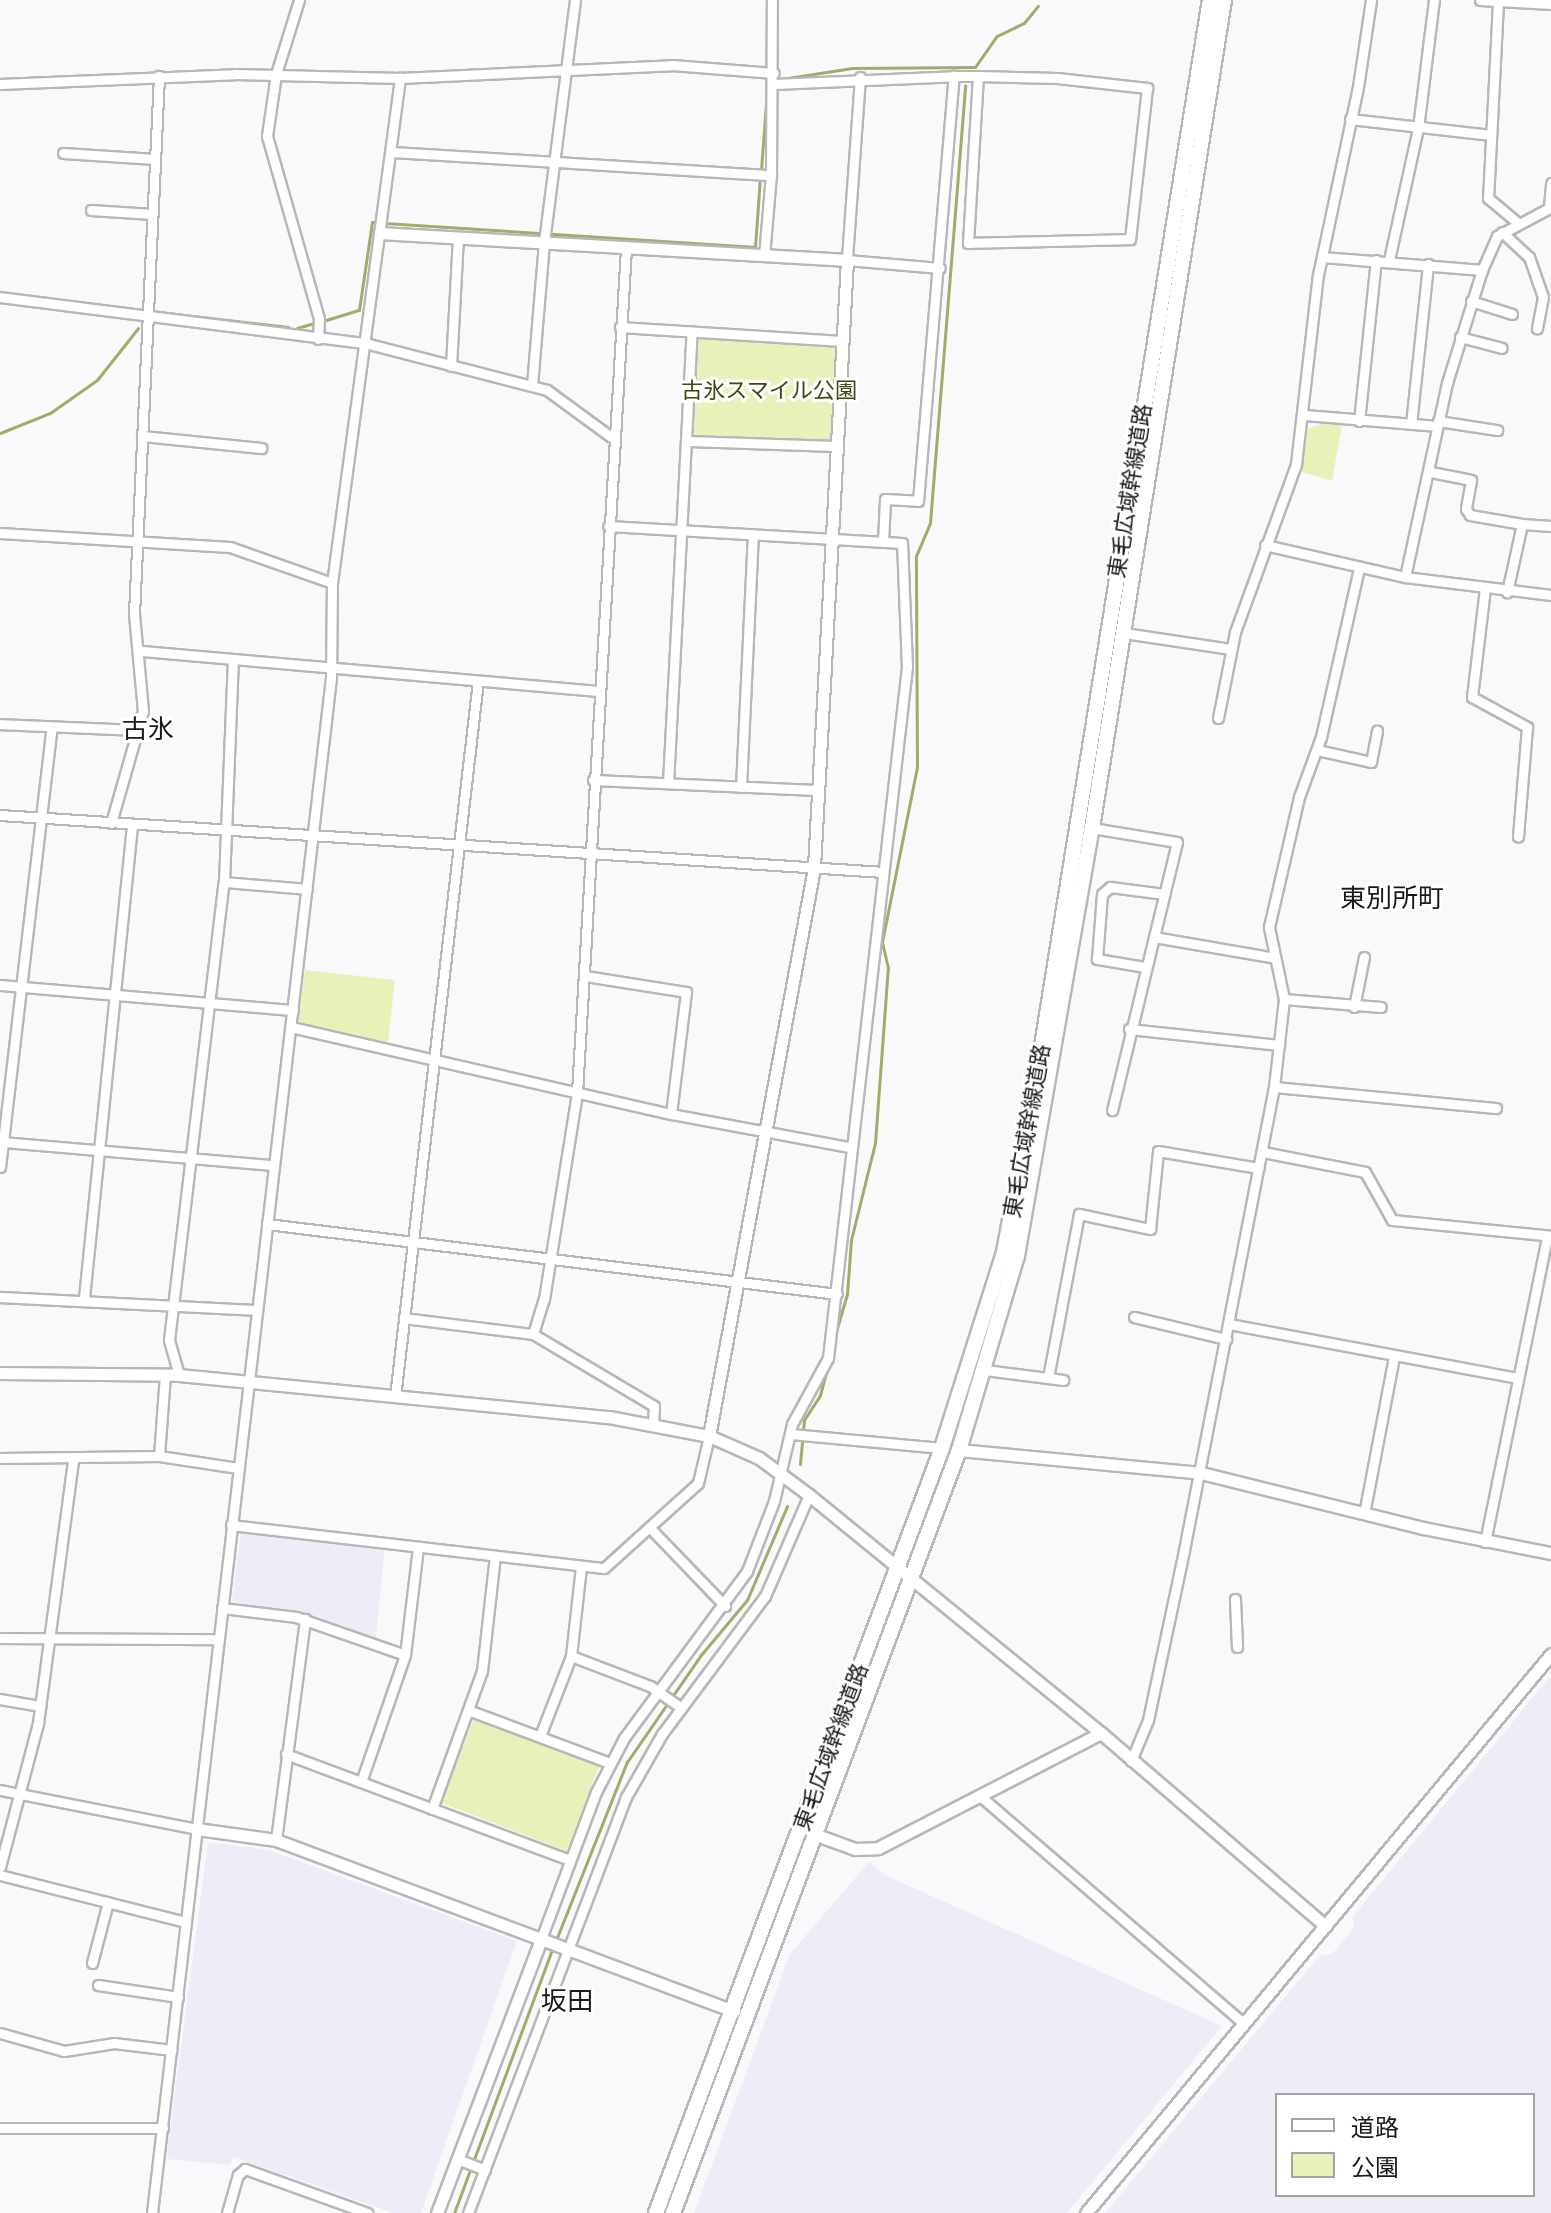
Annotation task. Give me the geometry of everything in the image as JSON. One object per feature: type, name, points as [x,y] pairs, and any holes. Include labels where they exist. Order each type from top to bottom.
[{"type":"highway","name":"東毛広域幹線道路","points":[[656,2213],[898,1568],[986,1317],[1016,1192],[1210,0]]},
{"type":"highway","name":"東毛広域幹線道路","points":[[673,2213],[959,1450],[985,1370],[1031,1195],[1224,0]]},
{"type":"street","points":[[299,0],[276,74],[267,136],[319,319],[318,339]]},
{"type":"street","points":[[532,385],[544,242],[570,69],[575,0]]},
{"type":"street","points":[[764,256],[774,84],[772,0]]},
{"type":"street","points":[[1218,718],[1231,649],[1265,545],[1292,480],[1305,415],[1322,257],[1371,0]]},
{"type":"street","points":[[1389,260],[1418,128],[1434,0]]},
{"type":"street","points":[[1480,0],[1551,4]]},
{"type":"street","points":[[1498,2],[1489,202],[1517,222]]},
{"type":"street","points":[[0,84],[276,74],[400,78],[672,65],[774,73]]},
{"type":"street","points":[[111,823],[143,711],[141,651],[134,614],[159,76]]},
{"type":"street","points":[[883,542],[885,499],[918,501],[954,76]]},
{"type":"street","points":[[774,84],[860,77],[978,76],[1057,78],[1147,88],[1130,239],[968,243],[978,76]]},
{"type":"street","points":[[231,1525],[581,1567],[610,1566],[698,1483],[814,868],[842,341],[860,77]]},
{"type":"street","points":[[152,2213],[255,1310],[333,666],[332,583],[400,78]]},
{"type":"street","points":[[1350,119],[1491,135]]},
{"type":"street","points":[[392,152],[771,175]]},
{"type":"street","points":[[63,153],[155,159]]},
{"type":"street","points":[[1405,577],[1431,472],[1438,424],[1460,337],[1482,270],[1502,232],[1550,207],[1551,183]]},
{"type":"street","points":[[91,210],[152,214]]},
{"type":"street","points":[[1502,232],[1529,257],[1543,297],[1537,328]]},
{"type":"street","points":[[380,233],[940,268]]},
{"type":"street","points":[[451,366],[458,238]]},
{"type":"street","points":[[533,1334],[577,1093],[611,437],[626,248]]},
{"type":"street","points":[[1322,257],[1389,260],[1482,270]]},
{"type":"street","points":[[1359,421],[1376,260]]},
{"type":"street","points":[[1411,424],[1428,264]]},
{"type":"street","points":[[0,297],[146,320],[365,343],[547,390],[611,437]]},
{"type":"street","points":[[1471,301],[1512,314]]},
{"type":"street","points":[[620,327],[842,341]]},
{"type":"street","points":[[668,783],[684,529],[692,332]]},
{"type":"street","points":[[1460,337],[1502,348]]},
{"type":"street","points":[[1305,415],[1497,430]]},
{"type":"street","points":[[142,436],[261,448]]},
{"type":"street","points":[[686,441],[838,446]]},
{"type":"street","points":[[1431,472],[1471,480],[1466,509],[1470,515],[1551,526]]},
{"type":"street","points":[[1507,592],[1522,524]]},
{"type":"street","points":[[437,2213],[569,1860],[610,1763],[659,1690],[725,1606],[747,1571],[782,1474],[790,1434],[828,1358],[837,1294],[849,1147],[907,667],[905,547],[833,538],[608,526]]},
{"type":"street","points":[[0,533],[230,547],[332,583]]},
{"type":"street","points":[[741,787],[753,534]]},
{"type":"street","points":[[1265,545],[1405,577],[1507,592],[1551,595]]},
{"type":"street","points":[[1131,1761],[1148,1720],[1201,1473],[1274,1087],[1284,999],[1269,927],[1299,797],[1317,750],[1359,568]]},
{"type":"street","points":[[1485,588],[1472,697],[1527,727],[1518,837]]},
{"type":"street","points":[[1124,633],[1231,649]]},
{"type":"street","points":[[141,651],[599,691]]},
{"type":"street","points":[[179,1375],[169,1340],[224,882],[233,660]]},
{"type":"street","points":[[395,1397],[478,681]]},
{"type":"street","points":[[0,724],[139,730]]},
{"type":"street","points":[[0,1167],[2,1129],[52,727]]},
{"type":"street","points":[[1317,750],[1371,762],[1377,731]]},
{"type":"street","points":[[593,780],[817,790]]},
{"type":"street","points":[[0,815],[590,857],[883,872]]},
{"type":"street","points":[[84,1298],[132,824]]},
{"type":"street","points":[[1092,828],[1177,842],[1129,1029],[1112,1110]]},
{"type":"street","points":[[224,882],[307,889]]},
{"type":"street","points":[[1145,967],[1097,959],[1102,894],[1110,887],[1165,894]]},
{"type":"street","points":[[1154,937],[1275,958]]},
{"type":"street","points":[[1354,1007],[1364,957]]},
{"type":"street","points":[[585,976],[686,992],[671,1114]]},
{"type":"street","points":[[0,985],[293,1010]]},
{"type":"street","points":[[1284,999],[1381,1007]]},
{"type":"street","points":[[291,1027],[671,1114],[849,1147]]},
{"type":"street","points":[[1129,1029],[1279,1045]]},
{"type":"street","points":[[1274,1087],[1496,1108]]},
{"type":"street","points":[[3,1142],[274,1165]]},
{"type":"street","points":[[1048,1378],[1079,1214],[1150,1229],[1158,1151],[1259,1168]]},
{"type":"street","points":[[1263,1152],[1365,1172],[1392,1220],[1549,1236],[1517,1378],[1508,1446],[1485,1542]]},
{"type":"street","points":[[267,1224],[738,1279],[837,1294]]},
{"type":"street","points":[[0,1297],[84,1298],[255,1310]]},
{"type":"street","points":[[1134,1317],[1226,1339]]},
{"type":"street","points":[[404,1318],[533,1334],[654,1406],[653,1423]]},
{"type":"street","points":[[1229,1324],[1517,1378]]},
{"type":"street","points":[[1364,1514],[1394,1356]]},
{"type":"street","points":[[985,1370],[1063,1380]]},
{"type":"street","points":[[0,1373],[179,1375],[653,1423],[709,1436],[782,1474],[809,1495],[1101,1733],[1325,1926]]},
{"type":"street","points":[[159,1456],[165,1375]]},
{"type":"street","points":[[790,1434],[942,1448]]},
{"type":"street","points":[[959,1450],[1201,1473],[1485,1542],[1551,1553]]},
{"type":"street","points":[[0,1458],[159,1456],[238,1468]]},
{"type":"street","points":[[0,1867],[22,1795],[40,1706],[73,1459]]},
{"type":"street","points":[[468,2213],[630,1786],[681,1708],[765,1596],[809,1495]]},
{"type":"street","points":[[651,1529],[725,1606]]},
{"type":"street","points":[[361,1782],[405,1655],[418,1547]]},
{"type":"street","points":[[432,1809],[482,1671],[495,1556]]},
{"type":"street","points":[[540,1736],[571,1656],[581,1567]]},
{"type":"street","points":[[1235,1599],[1237,1647]]},
{"type":"street","points":[[222,1608],[305,1619],[405,1655]]},
{"type":"street","points":[[276,1840],[305,1619]]},
{"type":"street","points":[[0,1638],[47,1642],[219,1639]]},
{"type":"street","points":[[1086,2213],[1551,1654]]},
{"type":"street","points":[[571,1656],[659,1690],[681,1708]]},
{"type":"street","points":[[0,1699],[40,1706]]},
{"type":"street","points":[[468,1710],[610,1763]]},
{"type":"street","points":[[814,1834],[867,1852],[1101,1733]]},
{"type":"street","points":[[286,1754],[569,1860]]},
{"type":"street","points":[[0,1790],[197,1829],[276,1840],[734,2011]]},
{"type":"street","points":[[979,1795],[1244,2024]]},
{"type":"street","points":[[0,1875],[186,1922]]},
{"type":"street","points":[[92,1963],[108,1902]]},
{"type":"street","points":[[98,1985],[178,1997]]},
{"type":"street","points":[[0,2033],[64,2051],[114,2043],[172,2050]]},
{"type":"street","points":[[0,2128],[163,2128]]},
{"type":"street","points":[[457,2159],[485,2170]]},
{"type":"street","points":[[227,2213],[238,2175],[245,2169],[367,2213]]},
{"type":"shaded area","points":[[241,1531],[385,1547],[376,1638],[306,1614],[237,1605],[232,1599]]},
{"type":"shaded area","points":[[1551,1675],[1551,2213],[1105,2213],[1319,1956],[1333,1953],[1354,1928],[1353,1916]]},
{"type":"shaded area","points":[[208,1842],[269,1850],[517,1941],[421,2213],[393,2213],[233,2157],[230,2165],[166,2159]]},
{"type":"shaded area","points":[[869,1862],[887,1876],[1222,2026],[1067,2213],[694,2213],[790,1954]]},
{"type":"green space","name":"古氷スマイル公園","points":[[695,337],[842,347],[835,448],[688,438]]},
{"type":"green space","points":[[1322,423],[1342,425],[1332,481],[1302,472],[1308,429]]},
{"type":"green space","points":[[305,970],[395,980],[388,1043],[302,1026],[298,1019]]},
{"type":"green space","points":[[474,1718],[599,1766],[566,1851],[441,1803]]},
{"type":"waterway","points":[[775,80],[852,68],[975,67],[997,36],[1024,23],[1038,6]]},
{"type":"waterway","points":[[835,1335],[847,1294],[851,1240],[875,1143],[888,968],[882,942],[917,767],[916,556],[930,523],[965,85]]},
{"type":"waterway","points":[[761,170],[767,90]]},
{"type":"waterway","points":[[384,223],[755,247],[760,178]]},
{"type":"waterway","points":[[326,320],[359,310],[372,222],[377,222]]},
{"type":"waterway","points":[[150,311],[288,327]]},
{"type":"waterway","points":[[297,328],[314,323]]},
{"type":"waterway","points":[[0,433],[50,413],[97,380],[138,328]]},
{"type":"waterway","points":[[800,1464],[804,1420],[820,1395],[828,1366]]},
{"type":"waterway","points":[[556,1940],[627,1762],[700,1656],[747,1600],[787,1506]]},
{"type":"waterway","points":[[454,2213],[553,1947]]},
{"type":"district","name":"古氷","points":[[148,729]]},
{"type":"district","name":"東別所町","points":[[1392,898]]},
{"type":"district","name":"坂田","points":[[567,2001]]}]
